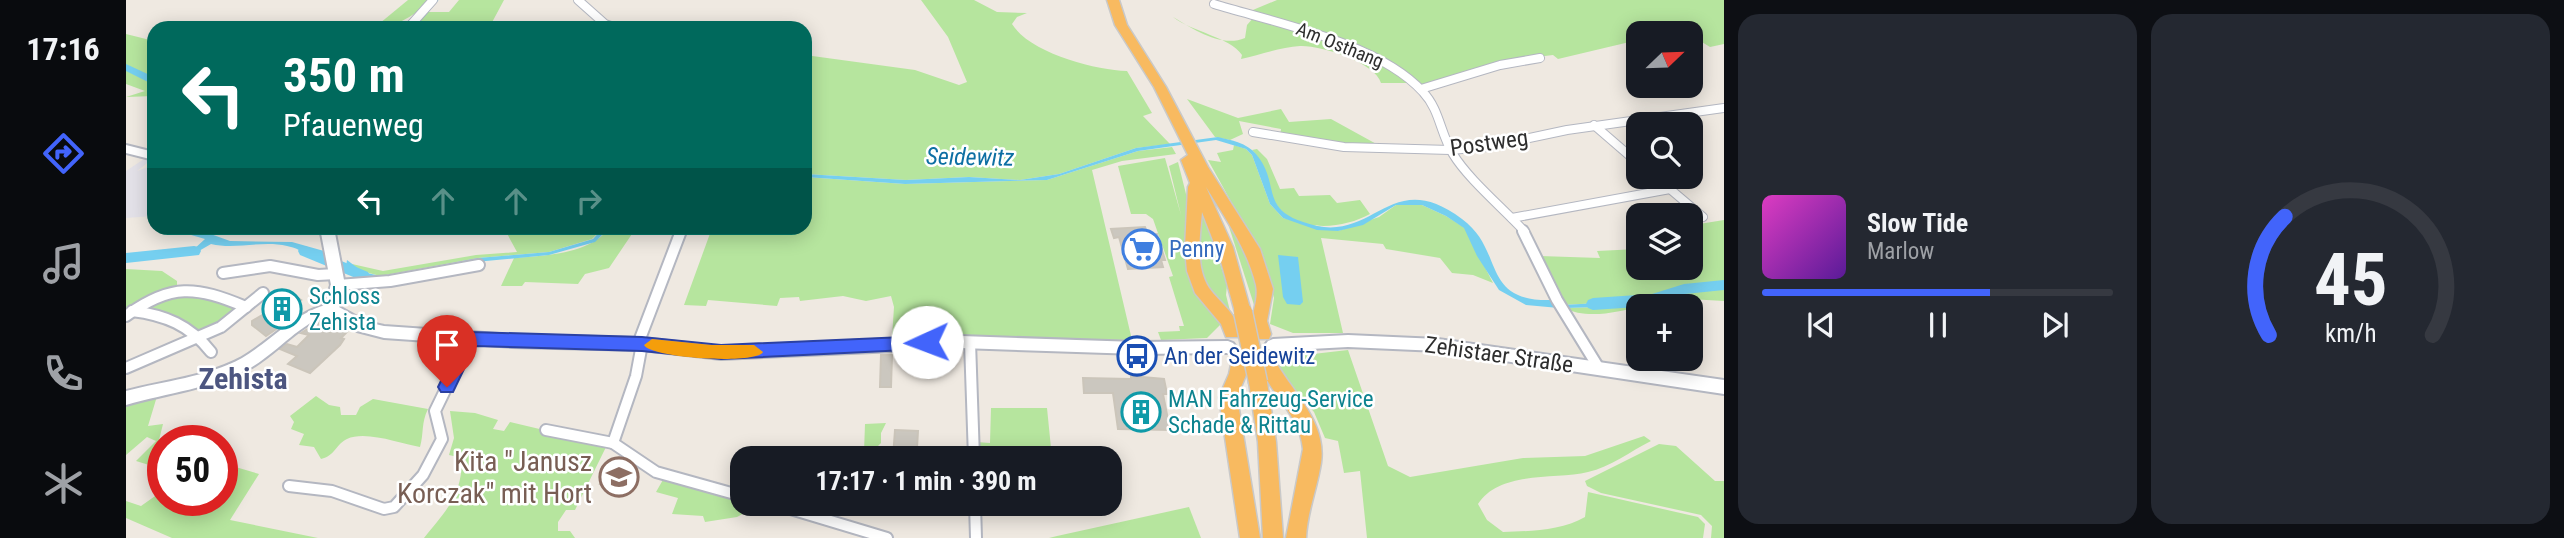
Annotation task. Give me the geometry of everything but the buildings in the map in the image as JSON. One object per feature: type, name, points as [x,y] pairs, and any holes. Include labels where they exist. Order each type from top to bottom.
[{"type":"highway","points":[[1105,0],[1110,21],[1173,119]]},
{"type":"highway","points":[[1113,0],[1121,25],[1196,167],[1227,256],[1243,312],[1258,382],[1266,442],[1273,538]]},
{"type":"highway","points":[[1196,167],[1197,280],[1212,305],[1228,321],[1240,372],[1230,386],[1228,397],[1250,538]]},
{"type":"highway","points":[[1196,167],[1257,260],[1265,289],[1259,321],[1271,374],[1301,412],[1311,438],[1312,462],[1300,499],[1296,538]]},
{"type":"main road","points":[[130,150],[147,154]]},
{"type":"main road","points":[[328,235],[336,276],[331,309]]},
{"type":"main road","points":[[126,398],[235,368],[261,355],[311,316],[331,309],[362,327],[384,332],[470,339],[640,344],[733,352],[970,342],[1137,348],[1233,346],[1254,364],[1267,347],[1250,328],[1233,346]]},
{"type":"main road","name":"Zehistaer Straße","points":[[1267,347],[1348,341],[1413,343],[1724,387]]},
{"type":"street","points":[[414,21],[433,0]]},
{"type":"street","points":[[578,0],[602,21]]},
{"type":"street","name":"Am Osthang","points":[[1214,4],[1366,52],[1421,89],[1436,107],[1450,150]]},
{"type":"street","points":[[1421,89],[1500,65],[1540,58]]},
{"type":"street","name":"Postweg","points":[[1253,132],[1344,147],[1450,150],[1487,147],[1594,125],[1724,108]]},
{"type":"street","points":[[1594,125],[1626,153]]},
{"type":"street","points":[[1450,150],[1534,246],[1560,305],[1593,354],[1600,370]]},
{"type":"street","points":[[1512,218],[1670,189],[1686,203]]},
{"type":"street","points":[[613,443],[636,376],[640,344],[679,235]]},
{"type":"street","points":[[223,273],[256,265],[302,269],[317,276],[402,279],[479,265]]},
{"type":"street","points":[[129,314],[164,292],[184,287],[246,307]]},
{"type":"street","points":[[126,368],[202,338],[263,293]]},
{"type":"street","points":[[129,314],[172,318],[202,338],[211,352]]},
{"type":"street","points":[[289,486],[332,491],[384,509],[394,508],[423,475],[442,439],[435,411],[470,339]]},
{"type":"street","points":[[970,342],[974,446]]},
{"type":"street","points":[[546,430],[613,443],[656,472],[730,493]]},
{"type":"street","points":[[814,516],[887,538]]},
{"type":"street","points":[[975,516],[976,538]]},
{"type":"shaded area","points":[[147,159],[147,163],[137,171],[147,167],[147,216],[126,218],[126,171]]},
{"type":"green space","points":[[408,0],[431,0],[401,21],[382,21]]},
{"type":"green space","points":[[436,0],[428,12],[449,12],[459,0],[504,0],[493,21],[416,21]]},
{"type":"green space","points":[[921,0],[974,0],[997,12],[1027,13],[1017,17],[1012,24],[1033,43],[1064,58],[1127,71],[1152,113],[1143,116],[1170,144],[1136,148],[1059,174],[1020,180],[969,177],[906,180],[812,174],[812,56],[915,70],[959,85],[967,82],[948,37]]},
{"type":"green space","points":[[1277,0],[1724,0],[1724,44],[1710,47],[1703,43],[1703,21],[1626,21],[1626,43],[1558,59],[1553,55],[1519,59],[1423,87],[1387,62],[1248,12]]},
{"type":"green space","points":[[1254,17],[1371,55],[1412,83],[1381,83],[1377,75],[1358,62],[1309,46],[1285,48],[1241,59],[1242,55],[1236,49],[1221,40],[1245,38],[1247,25]]},
{"type":"green space","points":[[126,34],[147,39],[147,96],[126,97],[145,91],[126,84]]},
{"type":"green space","points":[[1187,99],[1238,118],[1281,109],[1289,122],[1331,119],[1380,146],[1280,137],[1281,129],[1239,121],[1243,134],[1230,140],[1215,137]]},
{"type":"green space","points":[[1234,145],[1246,149],[1252,155],[1270,204],[1283,218],[1338,231],[1379,217],[1396,205],[1422,205],[1465,228],[1493,283],[1473,275],[1452,273],[1440,258],[1386,249],[1383,244],[1321,238],[1343,333],[1293,333],[1270,324],[1274,298],[1264,261],[1208,160],[1221,162],[1217,153],[1233,150]]},
{"type":"green space","points":[[1172,147],[1176,154],[1122,161],[1092,170],[1132,340],[892,337],[894,307],[891,296],[866,301],[843,296],[800,301],[799,297],[780,298],[777,306],[708,300],[706,306],[684,305],[709,235],[812,235],[812,177],[905,184],[1047,180],[1138,151]]},
{"type":"green space","points":[[1257,149],[1267,159],[1280,189],[1294,188],[1299,196],[1330,195],[1337,203],[1360,200],[1370,214],[1334,225],[1320,226],[1295,220],[1285,214],[1272,197],[1261,162],[1252,150]]},
{"type":"green space","points":[[1165,158],[1181,215],[1169,166],[1178,162],[1187,198],[1190,269],[1224,321],[1207,338],[1161,340],[1158,332],[1180,331],[1179,326],[1184,326],[1169,277],[1173,276],[1153,219],[1146,214],[1131,214],[1118,166]]},
{"type":"green space","points":[[1201,205],[1227,285],[1226,295],[1231,315],[1206,285],[1201,266]]},
{"type":"green space","points":[[1224,211],[1254,270],[1257,283],[1255,308]]},
{"type":"green space","points":[[1724,220],[1724,285],[1684,289],[1669,294],[1626,294],[1626,301],[1563,305],[1540,256],[1600,258],[1597,251],[1626,250],[1626,280],[1703,280],[1703,223]]},
{"type":"green space","points":[[508,235],[596,235],[592,239],[549,252],[478,258],[380,276],[355,269],[352,264],[383,271],[476,255],[517,252]]},
{"type":"green space","points":[[631,235],[609,268],[585,274],[578,284],[525,282],[522,286],[501,286],[514,258],[566,252],[601,237]]},
{"type":"green space","points":[[126,269],[162,271],[177,281],[177,286],[150,297],[126,314]]},
{"type":"green space","points":[[1724,288],[1724,301],[1703,300],[1703,294],[1680,294]]},
{"type":"green space","points":[[188,292],[237,308],[203,337],[138,311],[153,301]]},
{"type":"green space","points":[[1626,306],[1626,310],[1602,314],[1581,313],[1565,308]]},
{"type":"green space","points":[[1348,350],[1388,466],[1410,477],[1523,458],[1585,456],[1644,436],[1651,441],[1596,470],[1514,481],[1488,493],[1478,504],[1487,520],[1503,532],[1545,529],[1576,522],[1585,517],[1588,492],[1698,517],[1705,524],[1703,538],[1367,538],[1360,471],[1344,473],[1338,441],[1325,438],[1314,412],[1276,370],[1287,357]]},
{"type":"green space","points":[[158,393],[147,425],[147,437],[126,455],[126,402]]},
{"type":"green space","points":[[316,396],[329,405],[340,407],[341,415],[356,415],[360,407],[373,399],[428,409],[420,447],[373,437],[355,437],[343,441],[321,459],[314,447],[299,445],[304,434],[291,429],[294,422],[290,416]]},
{"type":"green space","points":[[991,408],[1047,408],[1051,446],[976,446],[976,442],[990,443]]},
{"type":"green space","points":[[450,411],[475,413],[498,420],[493,429],[504,431],[510,422],[607,445],[575,510],[566,510],[558,522],[558,531],[570,531],[575,538],[424,538],[446,511],[459,483],[462,458],[449,455],[454,438]]},
{"type":"green space","points":[[886,423],[878,446],[864,446],[865,424]]},
{"type":"green space","points":[[1659,444],[1676,446],[1715,481],[1724,481],[1724,538],[1711,538],[1712,526],[1701,515],[1601,493],[1587,486],[1585,481]]},
{"type":"green space","points":[[147,450],[147,464],[136,461]]},
{"type":"green space","points":[[238,468],[259,474],[238,507]]},
{"type":"green space","points":[[664,478],[730,496],[730,516],[739,516],[705,522],[703,516],[672,514],[678,498],[656,492]]},
{"type":"green space","points":[[126,501],[141,506],[147,502],[147,516],[233,516],[230,520],[318,538],[172,538],[126,518]]},
{"type":"green space","points":[[1189,507],[1201,538],[1049,538],[1057,536]]},
{"type":"water","points":[[1218,137],[1243,145],[1256,154],[1264,166],[1278,206],[1298,220],[1317,226],[1337,227],[1355,223],[1401,202],[1419,200],[1438,205],[1462,219],[1476,232],[1496,273],[1514,293],[1530,299],[1554,300],[1559,308],[1526,305],[1499,290],[1477,256],[1464,228],[1422,205],[1396,205],[1363,225],[1338,231],[1317,230],[1283,218],[1270,204],[1252,155],[1246,149],[1216,140],[1138,151],[1047,180],[905,184],[812,177],[812,174],[906,180],[969,177],[1020,180],[1059,174],[1136,148]]},
{"type":"water","points":[[191,235],[213,235],[230,241],[292,242],[324,251],[322,262],[291,247],[278,244],[211,244],[192,255],[176,256],[179,252],[193,250],[205,239]]},
{"type":"water","points":[[597,235],[602,235],[595,242],[549,255],[475,262],[374,280],[345,273],[347,260],[363,272],[380,276],[478,258],[549,252],[593,239]]},
{"type":"water","points":[[1278,255],[1298,257],[1303,302],[1300,305],[1287,304],[1283,297]]},
{"type":"water","points":[[1724,285],[1724,288],[1669,294],[1684,289]]},
{"type":"water","points":[[1626,301],[1626,306],[1565,308],[1563,305]]},
{"type":"waterway","points":[[421,19],[437,0]]},
{"type":"waterway","name":"Seidewitz","points":[[126,67],[147,78]]},
{"type":"waterway","points":[[126,258],[194,251]]},
{"type":"waterway","name":"Seidewitz","points":[[305,251],[363,276]]},
{"type":"waterway","name":"Seidewitz","points":[[1593,304],[1652,300],[1684,289],[1724,285]]},
{"type":"slow traffic","points":[[652,345],[712,352],[754,352]]},
{"type":"place","name":"Penny","points":[[1142,249]]},
{"type":"place","name":"Schloss Zehista","points":[[282,309]]},
{"type":"place","name":"An der Seidewitz","points":[[1137,356]]},
{"type":"place","name":"MAN Fahrzeug-Service Schade & Rittau","points":[[1141,412]]},
{"type":"place","name":"Kita \"Janusz Korczak\" mit Hort","points":[[619,477]]},
{"type":"district","name":"Zehista","points":[[243,378]]},
{"type":"route","points":[[447,387],[470,339],[642,344],[721,352],[927,342]]}]
